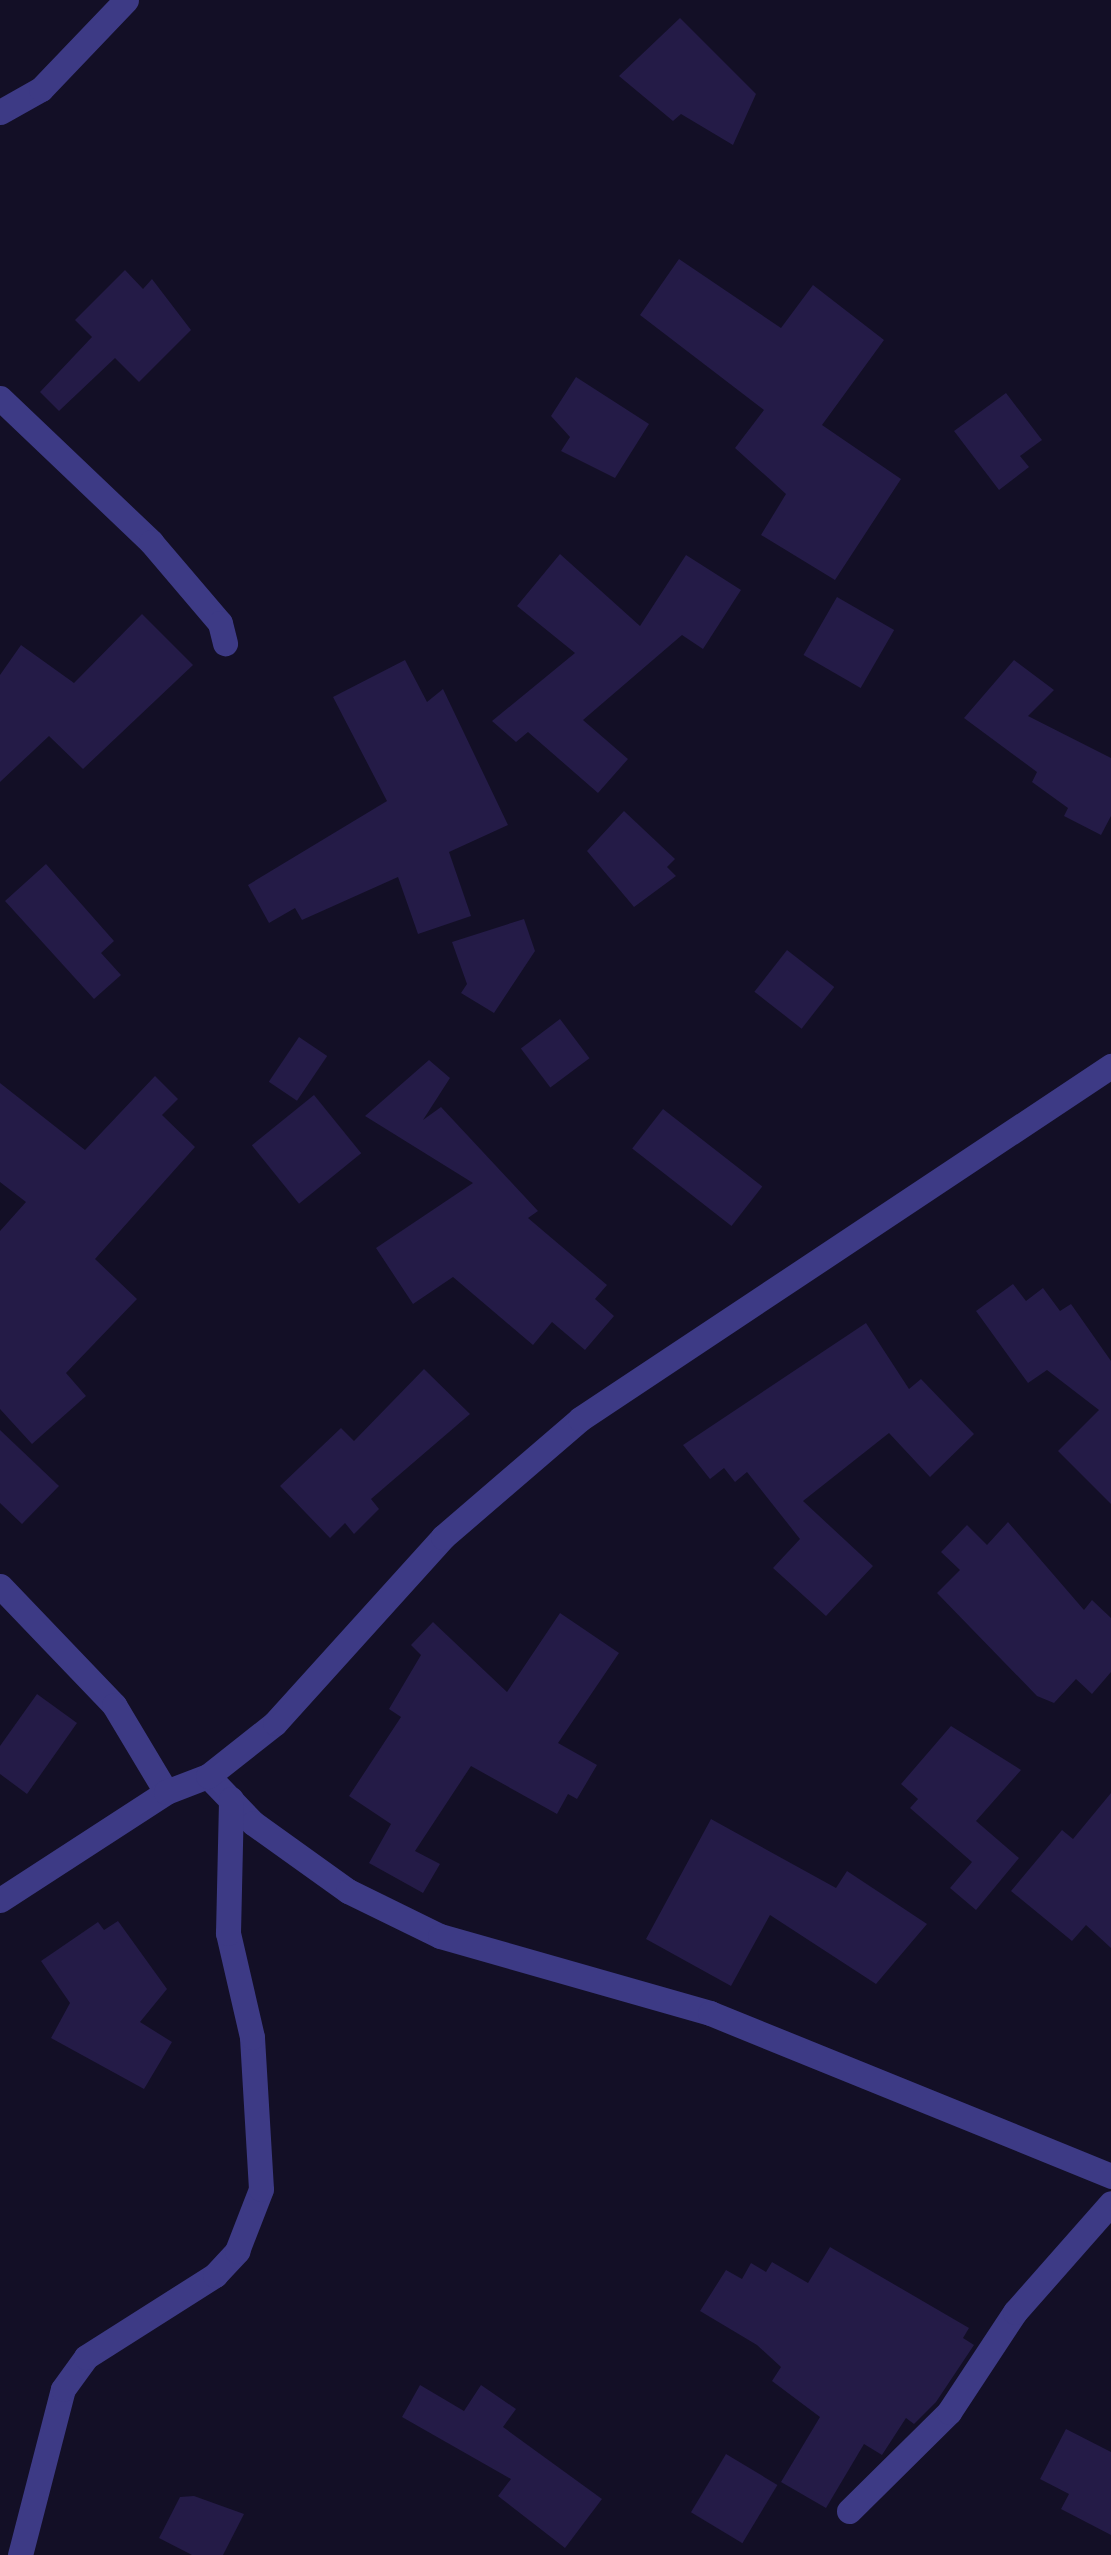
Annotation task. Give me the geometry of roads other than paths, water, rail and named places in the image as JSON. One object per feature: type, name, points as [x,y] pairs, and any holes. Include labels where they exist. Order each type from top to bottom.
[{"type":"street","points":[[0,112],[41,89],[126,0]]},
{"type":"street","points":[[0,398],[151,542],[220,623],[225,643]]},
{"type":"street","points":[[0,1900],[166,1792],[208,1776],[275,1723],[443,1538],[580,1419],[1111,1066]]},
{"type":"street","points":[[0,1586],[114,1705],[166,1792]]},
{"type":"street","points":[[208,1776],[231,1800],[348,1891],[440,1936],[710,2014],[1111,2176]]},
{"type":"street","points":[[20,2555],[63,2388],[86,2357],[215,2274],[237,2251],[261,2189],[252,2037],[228,1933],[231,1800]]},
{"type":"street","points":[[849,2511],[949,2412],[1015,2312],[1111,2203]]}]
